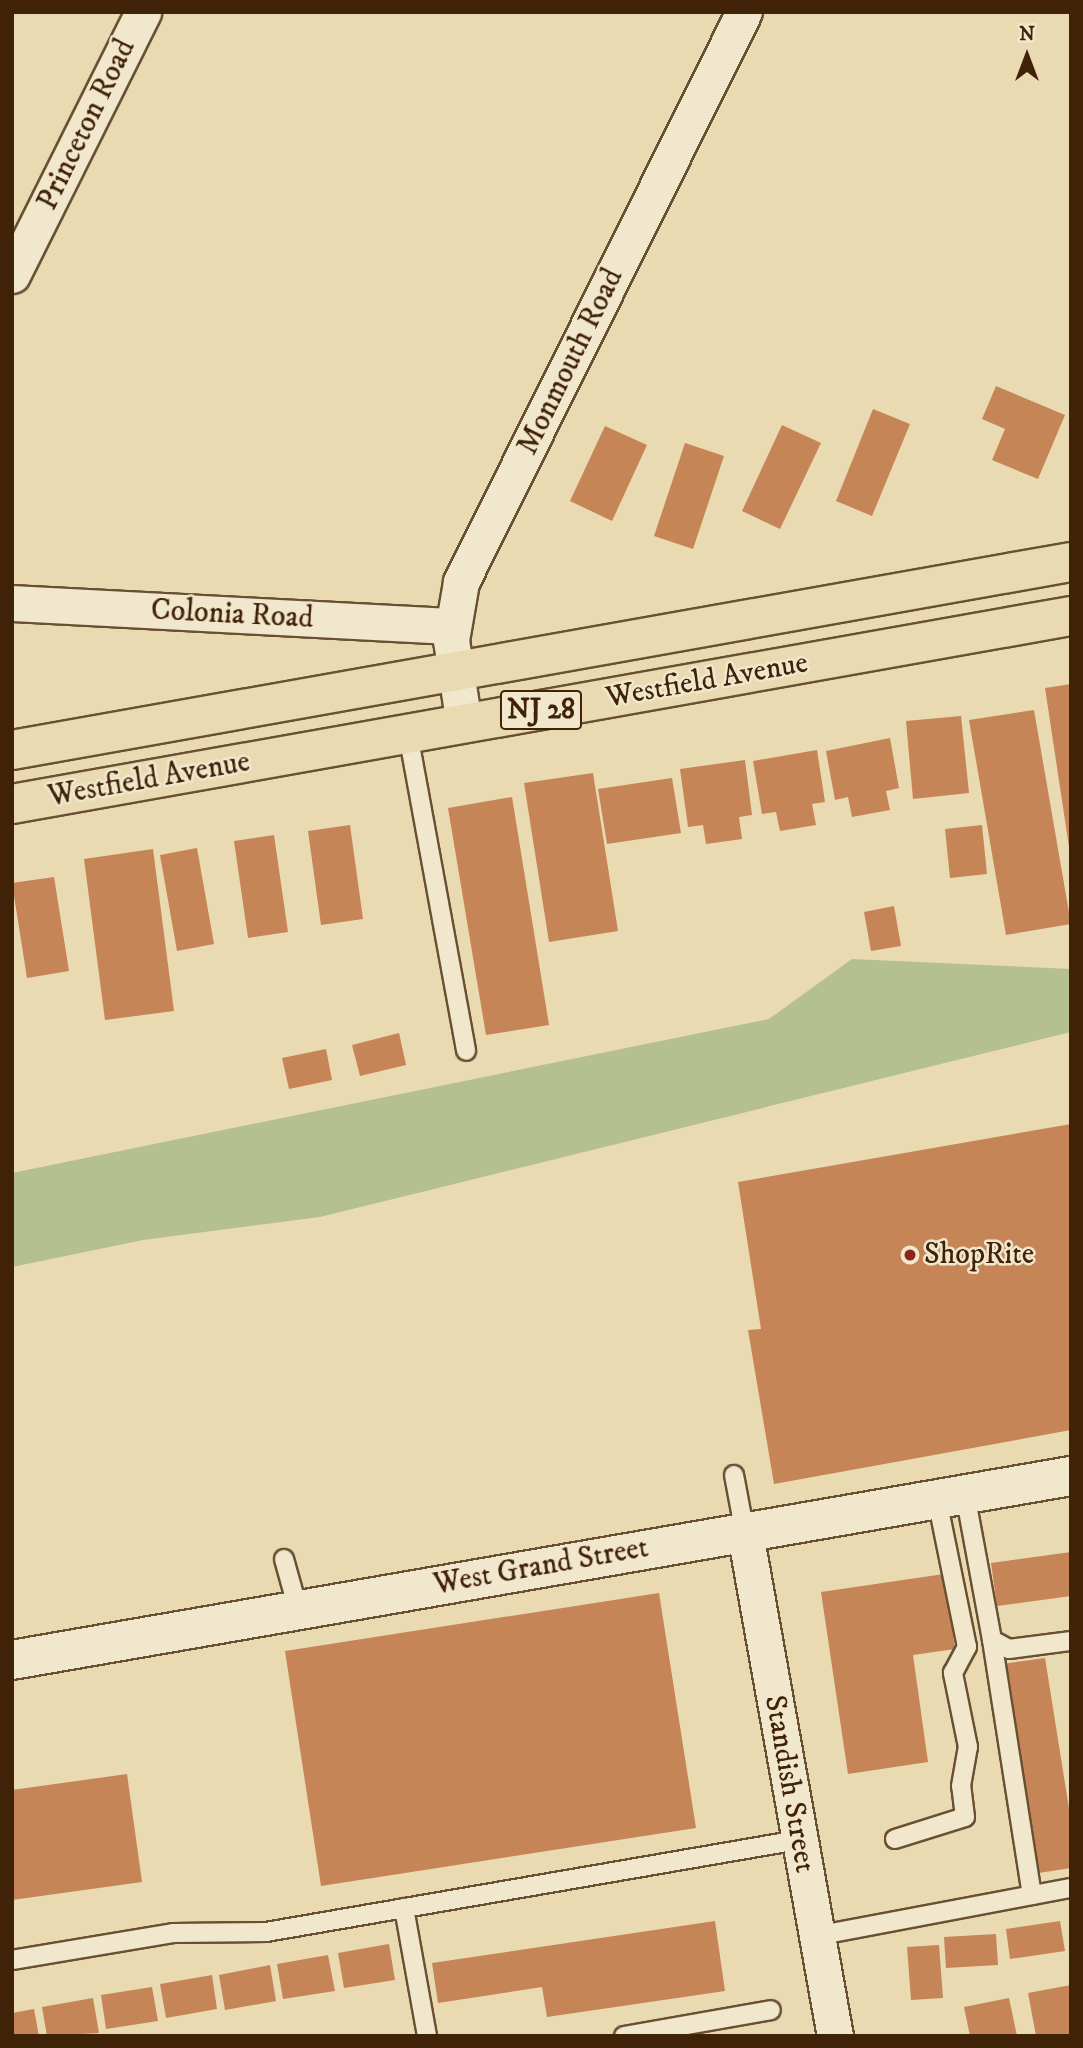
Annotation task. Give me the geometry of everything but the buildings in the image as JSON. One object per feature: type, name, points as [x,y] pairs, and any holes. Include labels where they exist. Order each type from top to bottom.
[{"type":"main road","name":"Westfield Avenue","points":[[12,750],[1071,562]]},
{"type":"main road","name":"Westfield Avenue","points":[[12,804],[1071,616]]},
{"type":"street","name":"Princeton Road","points":[[12,275],[143,12]]},
{"type":"street","name":"Monmouth Road","points":[[464,724],[451,626],[461,582],[744,12]]},
{"type":"street","name":"Colonia Road","points":[[12,603],[451,626]]},
{"type":"street","name":"West Grand Street","points":[[12,1660],[1071,1476]]},
{"type":"street","name":"Standish Street","points":[[745,1533],[835,2036]]},
{"type":"lane","points":[[408,734],[466,1051]]},
{"type":"lane","points":[[734,1475],[745,1533]]},
{"type":"lane","points":[[951,1497],[992,1640],[1032,1895]]},
{"type":"lane","points":[[895,1839],[965,1817],[961,1786],[968,1747],[953,1674],[967,1647],[951,1497]]},
{"type":"lane","points":[[284,1559],[298,1609]]},
{"type":"lane","points":[[992,1640],[1010,1649],[1071,1641]]},
{"type":"lane","points":[[12,1959],[173,1933],[244,1934],[798,1840]]},
{"type":"lane","points":[[816,1936],[1071,1888]]},
{"type":"lane","points":[[404,1908],[426,2036]]},
{"type":"lane","points":[[624,2036],[771,2010]]},
{"type":"green space","points":[[852,959],[1071,969],[1071,1032],[320,1217],[143,1240],[12,1267],[12,1173],[769,1019]]},
{"type":"place","name":"ShopRite","points":[[910,1255]]}]
